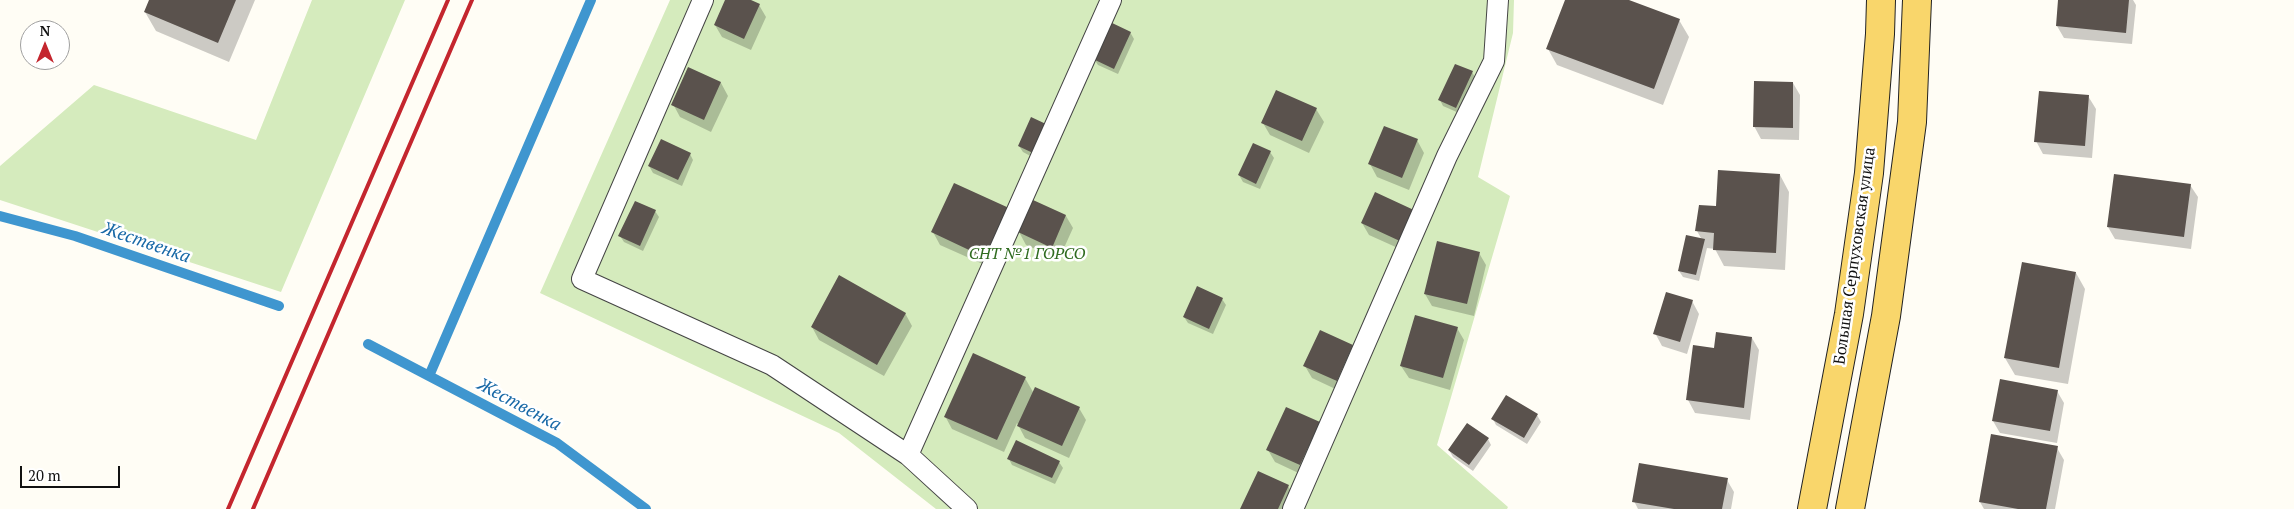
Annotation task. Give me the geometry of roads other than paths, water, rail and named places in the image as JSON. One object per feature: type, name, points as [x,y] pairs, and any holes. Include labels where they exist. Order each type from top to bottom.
[{"type":"main road","name":"Большая Серпуховская улица","points":[[1812,509],[1849,314],[1869,173],[1881,0]]},
{"type":"main road","points":[[1850,509],[1886,316],[1912,122],[1917,0]]},
{"type":"lane","points":[[703,0],[582,279],[772,365],[908,455],[967,509]]},
{"type":"lane","points":[[908,455],[1111,0]]},
{"type":"lane","points":[[1293,509],[1447,156],[1494,61],[1498,0]]},
{"type":"waterway","points":[[429,376],[591,0]]},
{"type":"waterway","name":"Жественка","points":[[0,216],[75,236],[279,306]]},
{"type":"waterway","name":"Жественка","points":[[368,344],[557,443],[646,509]]},
{"type":"railway","points":[[228,509],[448,0]]},
{"type":"railway","points":[[253,509],[472,0]]},
{"type":"park label","name":"СНТ №1 ГОРСО","points":[[1027,254]]}]
